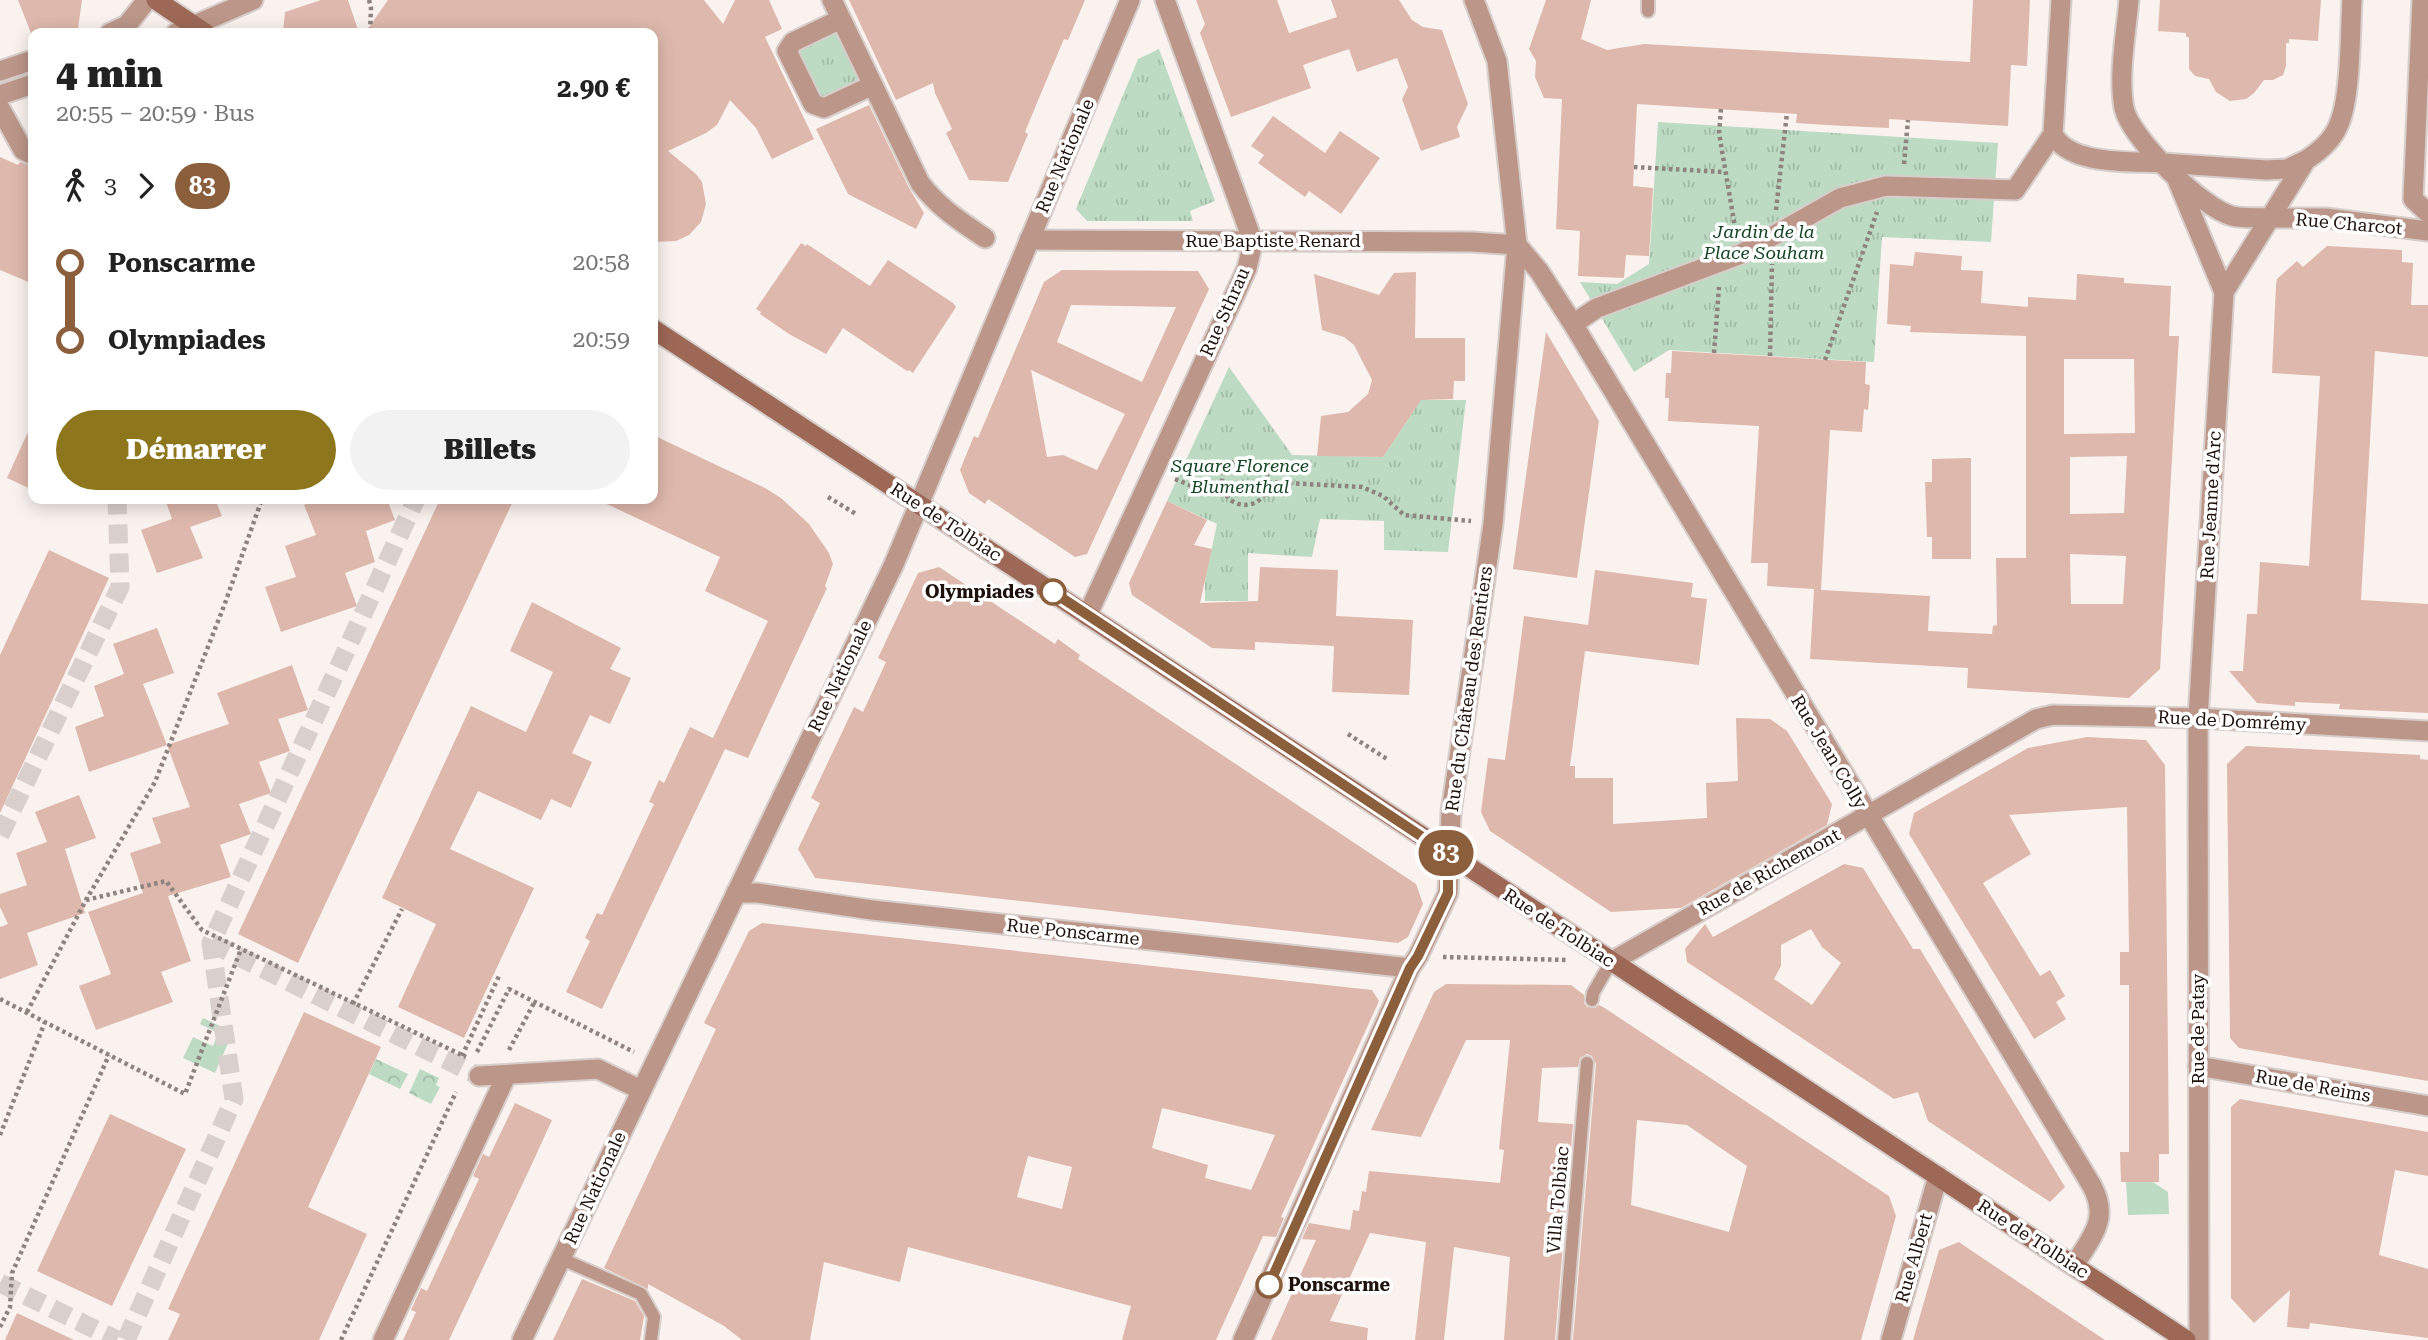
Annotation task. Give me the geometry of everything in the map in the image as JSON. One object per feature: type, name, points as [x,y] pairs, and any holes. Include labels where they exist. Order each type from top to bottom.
[{"type":"main road","points":[[156,0],[188,28]]},
{"type":"main road","name":"Rue de Tolbiac","points":[[658,332],[2186,1340]]},
{"type":"street","points":[[121,28],[127,25],[147,0]]},
{"type":"street","points":[[197,28],[253,0]]},
{"type":"street","points":[[832,0],[920,183],[934,202],[949,215],[985,238]]},
{"type":"street","name":"Rue Nationale","points":[[522,1340],[894,564],[1130,0]]},
{"type":"street","points":[[1165,0],[1253,242]]},
{"type":"street","name":"Rue du Château des Rentiers","points":[[1243,1340],[1414,962],[1448,893],[1452,799],[1493,524],[1517,245],[1497,61],[1474,0]]},
{"type":"street","points":[[1579,320],[1597,308],[1741,254],[1840,198],[1894,186],[2015,190],[2053,134],[2061,0]]},
{"type":"street","name":"Rue Charcot","points":[[2129,0],[2122,86],[2124,110],[2137,136],[2208,204],[2233,216],[2326,218],[2428,231]]},
{"type":"street","points":[[2053,134],[2058,143],[2067,150],[2095,159],[2170,170],[2287,169],[2320,151],[2339,124],[2345,101],[2352,0]]},
{"type":"street","name":"Rue Charcot","points":[[2422,0],[2413,199],[2428,213]]},
{"type":"street","points":[[841,19],[793,42],[787,51],[813,104],[824,108],[873,85]]},
{"type":"street","points":[[0,71],[28,62]]},
{"type":"street","points":[[0,95],[28,86]]},
{"type":"street","points":[[0,108],[23,150],[28,152]]},
{"type":"street","name":"Rue Jeanne d'Arc","points":[[2224,292],[2306,160]]},
{"type":"street","name":"Rue Jeanne d'Arc","points":[[2170,170],[2224,292],[2198,718]]},
{"type":"street","name":"Rue Baptiste Renard","points":[[1029,240],[1508,242],[1517,245]]},
{"type":"street","name":"Rue Sthrau","points":[[1087,616],[1247,268],[1253,242]]},
{"type":"street","name":"Rue Jean Colly","points":[[1517,245],[1539,271],[1573,324],[2098,1197],[2101,1206],[2099,1223],[2074,1266]]},
{"type":"street","name":"Rue de Domrémy","points":[[2036,719],[2053,715],[2198,718],[2428,731]]},
{"type":"street","name":"Rue de Patay","points":[[2198,718],[2199,1340]]},
{"type":"street","name":"Rue de Richemont","points":[[1611,962],[2036,719]]},
{"type":"street","name":"Rue Ponscarme","points":[[736,893],[758,893],[872,910],[1414,962]]},
{"type":"street","name":"Rue de Reims","points":[[2198,1066],[2428,1106]]},
{"type":"street","points":[[479,1076],[598,1069],[642,1090]]},
{"type":"street","points":[[383,1340],[506,1076]]},
{"type":"street","name":"Rue Albert","points":[[1891,1340],[1938,1176]]},
{"type":"lane","points":[[1592,1000],[1593,993],[1611,962]]},
{"type":"lane","name":"Villa Tolbiac","points":[[1564,1340],[1587,1063]]},
{"type":"lane","points":[[562,1259],[641,1294],[654,1317],[651,1340]]},
{"type":"path","points":[[369,0],[372,8],[370,28]]},
{"type":"path","points":[[1721,109],[1719,133],[1724,172],[1741,254]]},
{"type":"path","points":[[1825,359],[1894,186],[1908,120]]},
{"type":"path","points":[[1634,167],[1724,172]]},
{"type":"path","points":[[1714,353],[1721,261]]},
{"type":"path","points":[[1242,458],[1250,459],[1263,467],[1268,482],[1264,496],[1251,505],[1243,506],[1229,499],[1222,486],[1225,469],[1242,458]]},
{"type":"path","points":[[1153,469],[1197,488],[1222,486]]},
{"type":"path","points":[[1268,482],[1362,487],[1383,496],[1404,515],[1493,524]]},
{"type":"path","points":[[828,497],[856,514]]},
{"type":"path","points":[[27,1012],[86,900],[155,782],[224,606],[260,504]]},
{"type":"path","points":[[1348,734],[1387,759]]},
{"type":"path","points":[[86,900],[166,881],[202,930],[466,1058],[479,1051],[509,989],[636,1053]]},
{"type":"path","points":[[354,1004],[402,909]]},
{"type":"path","points":[[0,999],[185,1094],[241,949]]},
{"type":"path","points":[[1414,962],[1571,960]]},
{"type":"path","points":[[462,1056],[499,976]]},
{"type":"path","points":[[509,1050],[535,1001]]},
{"type":"path","points":[[0,1135],[45,1022]]},
{"type":"path","points":[[0,1327],[10,1307],[12,1273],[109,1055]]},
{"type":"path","points":[[341,1340],[456,1092]]},
{"type":"green space","points":[[836,32],[840,34],[860,81],[821,100],[797,54],[800,45]]},
{"type":"green space","points":[[1159,49],[1215,201],[1190,211],[1193,221],[1087,221],[1076,209],[1138,59]]},
{"type":"green space","name":"Jardin de la Place Souham","points":[[1658,122],[1998,143],[1991,242],[1882,237],[1874,362],[1669,350],[1634,372],[1580,282],[1617,284],[1649,264]]},
{"type":"green space","name":"Square Florence Blumenthal","points":[[1229,367],[1292,455],[1383,457],[1415,409],[1415,397],[1428,400],[1466,400],[1448,552],[1384,550],[1384,521],[1320,519],[1312,557],[1248,553],[1248,601],[1205,601],[1205,580],[1217,524],[1167,501]]},
{"type":"green space","points":[[203,1018],[233,1032],[215,1073],[183,1058],[193,1037],[213,1046],[218,1033],[200,1024]]},
{"type":"green space","points":[[376,1059],[408,1074],[400,1089],[369,1074]]},
{"type":"green space","points":[[420,1069],[439,1078],[436,1085],[440,1087],[431,1104],[409,1093]]},
{"type":"green space","points":[[2126,1182],[2153,1182],[2168,1192],[2169,1214],[2128,1215]]},
{"type":"building","points":[[18,0],[82,0],[78,28],[29,28]]},
{"type":"building","points":[[321,0],[348,0],[357,28],[283,28],[285,12]]},
{"type":"building","points":[[388,0],[704,0],[723,24],[735,0],[769,0],[782,29],[765,37],[814,139],[772,159],[756,128],[730,100],[717,125],[668,151],[702,182],[706,204],[701,222],[689,235],[676,241],[658,242],[658,28],[368,28]]},
{"type":"building","points":[[849,0],[1085,0],[1068,40],[1064,39],[1039,98],[1025,132],[1028,134],[1008,182],[969,180],[946,133],[952,129],[933,83],[896,100]]},
{"type":"building","points":[[1196,0],[1277,0],[1289,33],[1337,17],[1331,0],[1399,0],[1412,20],[1423,27],[1442,30],[1468,104],[1457,127],[1460,137],[1421,151],[1402,99],[1408,87],[1397,58],[1357,72],[1349,49],[1303,65],[1311,88],[1231,117],[1200,33],[1205,24]]},
{"type":"building","points":[[1546,0],[1591,0],[1581,39],[1607,50],[1644,44],[1970,62],[1973,0],[2030,0],[2027,66],[2011,65],[2008,126],[1889,119],[1889,128],[1844,126],[1796,123],[1797,114],[1637,104],[1633,186],[1653,188],[1649,256],[1626,255],[1624,278],[1578,276],[1580,231],[1556,229],[1562,99],[1544,98],[1535,77],[1536,61],[1529,49]]},
{"type":"building","points":[[2160,0],[2321,0],[2318,41],[2289,39],[2289,43],[2286,43],[2286,66],[2283,75],[2273,80],[2264,80],[2246,99],[2230,101],[2216,92],[2209,79],[2195,76],[2189,69],[2189,37],[2186,37],[2186,33],[2158,31]]},
{"type":"building","points":[[869,105],[924,213],[916,229],[848,194],[816,129]]},
{"type":"building","points":[[1273,116],[1325,153],[1340,131],[1380,158],[1341,214],[1309,191],[1305,197],[1258,163],[1264,155],[1251,146]]},
{"type":"building","points":[[0,157],[18,165],[20,162],[28,165],[28,282],[0,270]]},
{"type":"building","points":[[801,243],[806,246],[807,244],[870,286],[888,260],[953,303],[956,307],[913,373],[843,328],[826,354],[760,314],[756,309]]},
{"type":"building","points":[[2327,246],[2402,250],[2402,262],[2413,263],[2411,305],[2428,305],[2428,357],[2375,351],[2361,600],[2428,604],[2428,713],[2339,709],[2340,704],[2295,702],[2295,706],[2257,703],[2229,671],[2243,671],[2247,614],[2257,614],[2260,562],[2309,566],[2320,376],[2272,373],[2276,285],[2277,279],[2297,261],[2303,267]]},
{"type":"building","points":[[1915,252],[1962,256],[1961,270],[1983,271],[1981,303],[2028,307],[2028,297],[2076,300],[2077,274],[2124,278],[2124,283],[2171,286],[2169,336],[2179,336],[2160,669],[2129,698],[1967,688],[1968,668],[1810,659],[1814,589],[1767,586],[1768,563],[1751,563],[1759,426],[1668,421],[1666,373],[1671,373],[1672,351],[1866,362],[1865,384],[1870,385],[1868,410],[1864,409],[1862,432],[1830,430],[1821,590],[1930,596],[1928,631],[1992,634],[1993,626],[1997,625],[1996,558],[2026,558],[2026,336],[1910,332],[1911,326],[1887,324],[1890,264],[1913,266]],"holes":[[[2064,359],[2134,359],[2135,433],[2064,434]],[[2127,456],[2124,513],[2070,514],[2070,457]],[[2070,554],[2126,556],[2123,604],[2071,604]]]},
{"type":"building","points":[[1062,270],[1198,271],[1209,289],[1087,554],[1075,557],[988,499],[985,504],[969,493],[960,470],[974,436],[978,438],[1044,282]],"holes":[[[1071,305],[1176,307],[1142,382],[1057,342]],[[1031,370],[1125,414],[1097,470],[1063,455],[1047,457]]]},
{"type":"building","points":[[1416,272],[1415,338],[1465,338],[1465,381],[1454,381],[1453,399],[1421,400],[1383,457],[1317,456],[1321,416],[1348,412],[1368,394],[1372,380],[1354,345],[1344,337],[1322,330],[1314,274],[1379,295],[1394,273]]},
{"type":"building","points":[[1546,332],[1599,421],[1577,578],[1513,569]]},
{"type":"building","points":[[28,432],[28,488],[7,478]]},
{"type":"building","points":[[658,437],[781,498],[809,524],[829,553],[833,564],[825,586],[827,588],[748,758],[725,749],[602,1009],[566,992],[590,941],[585,938],[597,913],[602,915],[654,804],[649,802],[659,780],[664,783],[690,727],[713,738],[768,621],[705,591],[720,557],[607,504],[658,504]]},
{"type":"building","points":[[1971,458],[1971,559],[1932,559],[1932,537],[1927,537],[1925,482],[1932,482],[1932,459]]},
{"type":"building","points":[[1167,501],[1207,520],[1194,545],[1212,549],[1200,603],[1258,601],[1260,567],[1338,570],[1336,616],[1413,620],[1409,695],[1332,692],[1334,646],[1255,642],[1255,650],[1212,648],[1132,595],[1129,583]]},
{"type":"building","points":[[167,504],[217,504],[222,516],[190,527],[203,558],[157,573],[141,530],[172,519]]},
{"type":"building","points":[[389,504],[395,520],[366,531],[375,562],[345,573],[357,606],[281,632],[265,587],[296,577],[285,546],[316,535],[304,505]]},
{"type":"building","points":[[438,504],[512,504],[298,963],[238,934]]},
{"type":"building","points":[[49,550],[109,578],[0,813],[0,655]]},
{"type":"building","points":[[939,567],[1055,644],[1058,639],[1080,655],[1078,659],[1416,884],[1423,904],[1408,937],[1398,943],[815,878],[798,849],[820,803],[811,798],[854,707],[863,712],[886,662],[878,658],[918,573]]},
{"type":"building","points":[[1595,570],[1693,583],[1691,597],[1707,599],[1699,665],[1585,651],[1570,766],[1575,766],[1575,778],[1613,778],[1613,824],[1707,818],[1706,783],[1738,781],[1736,718],[1770,719],[1787,731],[1832,804],[1827,825],[1681,908],[1611,912],[1490,831],[1481,812],[1488,758],[1505,760],[1524,616],[1588,625]]},
{"type":"building","points":[[532,602],[621,648],[610,669],[631,678],[610,724],[590,715],[572,753],[592,762],[571,808],[551,799],[541,820],[478,791],[450,849],[534,888],[464,1038],[398,1007],[436,924],[382,898],[471,706],[526,732],[553,672],[510,651]]},
{"type":"building","points":[[157,628],[174,673],[143,684],[167,745],[89,772],[75,727],[104,716],[94,686],[124,674],[113,644]]},
{"type":"building","points":[[292,665],[308,710],[278,719],[290,751],[259,762],[271,793],[239,804],[251,834],[220,845],[231,877],[168,896],[191,961],[161,972],[173,1002],[96,1030],[79,986],[111,974],[88,912],[143,893],[130,853],[161,843],[152,818],[190,807],[167,745],[229,724],[217,693]]},
{"type":"building","points":[[2087,737],[2146,740],[2165,765],[2169,1154],[2159,1154],[2159,1182],[2121,1182],[2120,1152],[2129,1152],[2129,985],[2120,985],[2120,952],[2129,952],[2127,807],[2009,815],[2031,854],[1983,883],[2040,976],[2050,970],[2065,996],[2056,1002],[2066,1019],[2034,1039],[1909,834],[1914,813],[2028,748]]},
{"type":"building","points":[[2246,746],[2420,755],[2420,759],[2428,760],[2428,1081],[2239,1048],[2230,1038],[2227,764]]},
{"type":"building","points":[[79,795],[96,838],[65,849],[85,913],[27,933],[38,965],[0,979],[0,927],[8,924],[0,907],[0,894],[27,885],[16,853],[47,842],[35,812]]},
{"type":"building","points":[[1844,864],[1863,868],[1913,949],[1920,949],[2065,1187],[2050,1202],[1928,1121],[1918,1092],[1894,1099],[1687,962],[1685,949],[1705,924],[1713,937]],"holes":[[[1811,929],[1822,947],[1841,963],[1812,1005],[1774,979],[1781,966],[1781,945]]]},
{"type":"building","points":[[762,923],[1372,990],[1379,1001],[1281,1217],[1284,1218],[1276,1237],[1263,1236],[1216,1340],[1122,1340],[1131,1306],[908,1247],[900,1282],[824,1262],[810,1340],[742,1340],[724,1326],[648,1284],[648,1289],[604,1268],[716,1029],[704,1023],[749,931]],"holes":[[[1162,1108],[1275,1135],[1251,1190],[1205,1178],[1208,1165],[1152,1148]],[[1028,1156],[1072,1167],[1062,1209],[1017,1197]]]},
{"type":"building","points":[[1446,984],[1571,985],[1584,995],[1587,1007],[1603,1007],[1889,1196],[1896,1216],[1861,1340],[1573,1340],[1596,1064],[1592,1056],[1587,1054],[1580,1058],[1578,1067],[1542,1068],[1538,1122],[1573,1124],[1555,1340],[1504,1340],[1510,1257],[1454,1247],[1444,1340],[1415,1340],[1426,1242],[1370,1233],[1330,1321],[1368,1328],[1367,1340],[1271,1340],[1316,1240],[1302,1239],[1309,1223],[1350,1230],[1353,1210],[1359,1211],[1362,1191],[1366,1192],[1369,1171],[1500,1183],[1504,1150],[1499,1149],[1510,1040],[1466,1040],[1421,1137],[1371,1130],[1434,992]],"holes":[[[1637,1120],[1687,1125],[1747,1166],[1729,1232],[1631,1205]]]},
{"type":"building","points":[[304,1012],[381,1047],[308,1207],[367,1234],[319,1340],[168,1340],[180,1314],[168,1309]]},
{"type":"building","points":[[2240,1099],[2428,1132],[2428,1176],[2395,1170],[2379,1255],[2428,1269],[2428,1338],[2310,1323],[2309,1329],[2287,1327],[2290,1290],[2254,1323],[2231,1298],[2231,1107]]},
{"type":"building","points":[[515,1103],[552,1120],[449,1340],[403,1340],[416,1312],[411,1310],[421,1288],[427,1291],[479,1179],[473,1176],[483,1154],[489,1157]]},
{"type":"building","points":[[110,1114],[186,1149],[112,1306],[37,1271]]},
{"type":"building","points":[[1959,1242],[2105,1340],[1913,1340],[1939,1250]]},
{"type":"building","points":[[582,1279],[635,1301],[644,1316],[640,1340],[553,1340]]},
{"type":"building","points":[[17,1313],[74,1340],[5,1340]]},
{"type":"tunnel","points":[[0,835],[120,587],[117,504]]},
{"type":"tunnel","points":[[126,1340],[234,1099],[211,943],[414,504]]},
{"type":"tunnel","points":[[211,943],[479,1076]]},
{"type":"tunnel","points":[[0,1283],[117,1340]]},
{"type":"bus line","name":"83","points":[[1053,592],[1448,854],[1448,893],[1410,968],[1269,1285]]},
{"type":"place","name":"Olympiades","points":[[1053,592]]},
{"type":"place","name":"Ponscarme","points":[[1269,1285]]}]
